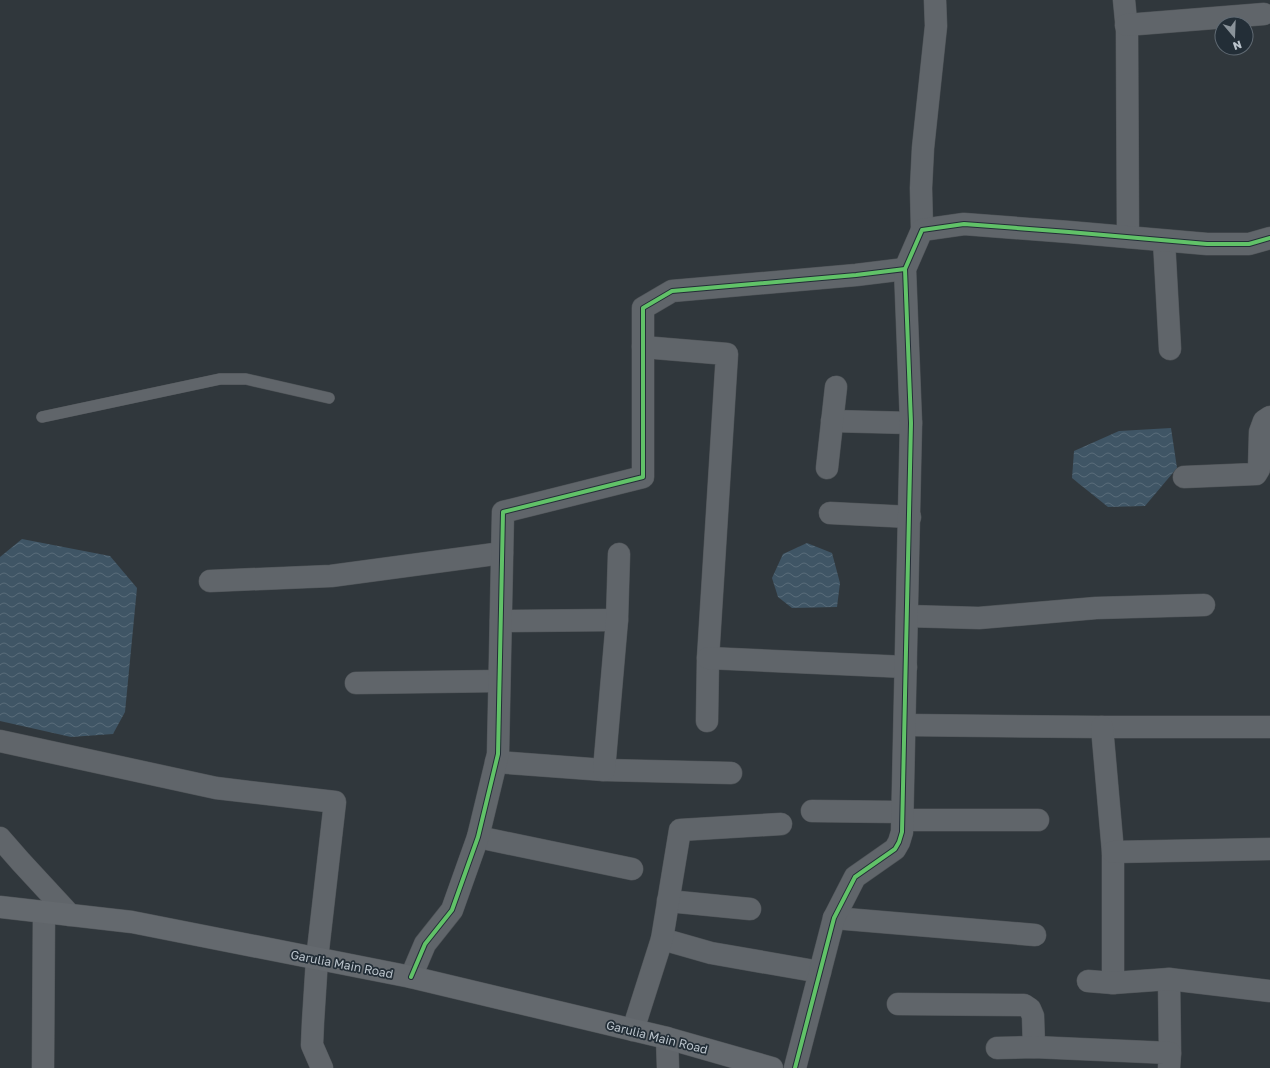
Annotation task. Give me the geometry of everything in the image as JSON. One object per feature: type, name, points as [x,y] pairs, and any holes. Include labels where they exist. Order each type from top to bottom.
[{"type":"street","points":[[796,1068],[834,918],[855,877],[895,849],[902,832],[911,423],[904,269],[922,230],[921,188],[923,148],[936,26],[935,0]]},
{"type":"street","points":[[1124,0],[1126,25],[1128,237]]},
{"type":"street","points":[[1126,25],[1264,14]]},
{"type":"street","points":[[922,230],[964,224],[1207,244],[1249,244],[1269,242]]},
{"type":"street","points":[[1164,241],[1170,349]]},
{"type":"street","points":[[411,977],[425,944],[452,910],[478,837],[498,754],[503,512],[643,477],[643,308],[672,291],[856,275],[904,269]]},
{"type":"street","points":[[643,346],[727,354],[708,658],[707,720]]},
{"type":"street","points":[[827,468],[836,388]]},
{"type":"street","points":[[1184,477],[1256,474],[1259,469],[1260,432],[1264,421],[1270,417]]},
{"type":"street","points":[[832,421],[911,423]]},
{"type":"street","points":[[830,512],[910,517]]},
{"type":"street","points":[[210,581],[331,576],[502,553]]},
{"type":"street","points":[[604,770],[616,620],[619,554]]},
{"type":"street","points":[[907,616],[979,618],[1096,608],[1204,605]]},
{"type":"street","points":[[501,621],[616,620]]},
{"type":"street","points":[[708,658],[906,667]]},
{"type":"street","points":[[356,683],[499,681]]},
{"type":"street","points":[[905,726],[1102,728],[1270,727]]},
{"type":"street","points":[[1102,728],[1113,852],[1113,983]]},
{"type":"street","points":[[0,741],[216,788],[335,802],[317,959],[312,1045],[322,1068]]},
{"type":"street","points":[[496,762],[604,770],[731,773]]},
{"type":"street","points":[[812,811],[902,816],[1038,820]]},
{"type":"street","points":[[633,1030],[662,939],[680,830],[781,824]]},
{"type":"street","points":[[478,837],[632,869]]},
{"type":"street","points":[[0,838],[70,915]]},
{"type":"street","points":[[1113,852],[1270,849]]},
{"type":"street","points":[[668,901],[750,909]]},
{"type":"street","name":"Garulia Main Road","points":[[0,907],[132,922],[411,977],[667,1038],[772,1068]]},
{"type":"street","points":[[43,1068],[44,912]]},
{"type":"street","points":[[834,918],[1036,935]]},
{"type":"street","points":[[662,939],[711,953],[820,972]]},
{"type":"street","points":[[997,1048],[1034,1047],[1170,1061],[1169,979]]},
{"type":"street","points":[[1088,981],[1113,983],[1169,979],[1270,991]]},
{"type":"street","points":[[898,1004],[1024,1005],[1030,1009],[1032,1016],[1034,1047]]},
{"type":"street","points":[[667,1038],[668,1068]]},
{"type":"lane","points":[[42,417],[220,379],[246,380],[329,398]]},
{"type":"water","points":[[1171,428],[1177,468],[1145,506],[1108,507],[1072,478],[1074,451],[1119,431]]},
{"type":"water","points":[[22,539],[110,556],[137,588],[125,712],[113,734],[71,737],[0,721],[0,557]]},
{"type":"water","points":[[807,543],[832,553],[840,583],[837,607],[792,608],[778,597],[772,578],[783,554]]},
{"type":"cycle path","points":[[795,1068],[834,918],[855,877],[895,849],[902,832],[911,423],[905,269],[922,230],[964,224],[1207,244],[1249,244],[1270,238]]},
{"type":"cycle path","points":[[411,977],[425,944],[452,910],[478,837],[498,754],[503,512],[643,477],[643,308],[672,291],[856,275],[905,269]]}]
